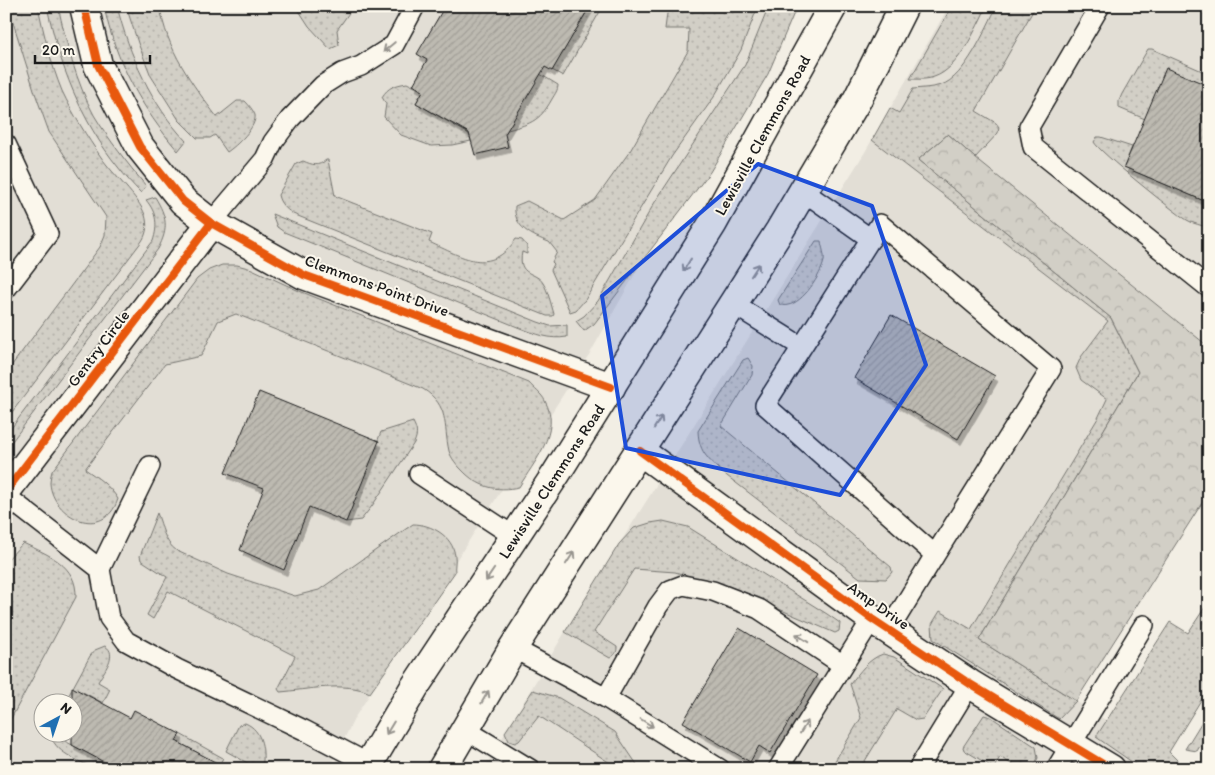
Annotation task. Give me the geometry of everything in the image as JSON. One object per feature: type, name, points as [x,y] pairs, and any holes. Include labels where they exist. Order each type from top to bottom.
[{"type":"main road","name":"Clemmons Point Drive","points":[[84,6],[98,65],[140,147],[183,200],[211,223],[304,275],[611,387]]},
{"type":"main road","name":"Lewisville Clemmons Road","points":[[367,766],[414,688],[515,537],[713,223],[833,6]]},
{"type":"main road","points":[[442,769],[513,648],[640,451],[803,191],[857,100],[904,6]]},
{"type":"main road","name":"Gentry Circle","points":[[6,491],[211,223]]},
{"type":"main road","name":"Amp Drive","points":[[640,451],[881,624],[970,684],[1111,769]]},
{"type":"lane","points":[[211,223],[265,158],[273,142],[290,119],[323,84],[342,72],[361,66],[394,45],[415,6]]},
{"type":"lane","points":[[1100,6],[1029,127],[1033,147],[1209,288]]},
{"type":"lane","points":[[6,144],[48,234],[6,289]]},
{"type":"lane","points":[[803,191],[871,239]]},
{"type":"lane","points":[[778,769],[843,665],[881,624],[936,555],[1051,369],[880,224],[765,405],[936,555]]},
{"type":"lane","points":[[733,304],[802,347]]},
{"type":"lane","points":[[150,466],[100,569],[109,618],[126,641],[177,669],[304,730],[367,766]]},
{"type":"lane","points":[[419,474],[515,537]]},
{"type":"lane","points":[[6,496],[100,569]]},
{"type":"lane","points":[[606,698],[658,606],[670,590],[683,585],[713,591],[759,609],[843,665]]},
{"type":"lane","points":[[1056,769],[1144,625]]},
{"type":"lane","points":[[513,648],[606,698],[720,769]]},
{"type":"lane","points":[[918,769],[970,684]]},
{"type":"lane","points":[[466,730],[530,769]]},
{"type":"highlighted area","points":[[758,164],[872,206],[926,365],[840,495],[626,448],[602,296]]},
{"type":"shaded area","points":[[6,6],[787,6],[592,350],[355,717],[329,769],[6,769]]},
{"type":"shaded area","points":[[949,6],[1209,6],[1209,397],[984,643],[1183,769],[484,769],[575,615],[865,152]]},
{"type":"green space","points":[[8,6],[38,6],[51,60],[66,100],[101,157],[132,193],[142,208],[147,226],[142,241],[6,420],[6,373],[100,247],[105,235],[106,217],[49,132]]},
{"type":"green space","points":[[47,6],[58,6],[72,62],[82,89],[94,115],[125,160],[146,186],[141,193],[123,174],[105,149],[82,111],[58,49]]},
{"type":"green space","points":[[104,6],[117,6],[128,43],[143,78],[163,112],[186,141],[178,151],[153,118],[132,83],[115,46]]},
{"type":"green space","points":[[126,6],[160,6],[168,37],[181,65],[217,117],[237,101],[245,101],[252,109],[255,115],[253,125],[240,141],[227,152],[215,135],[210,138],[197,138],[179,120],[151,76]]},
{"type":"green space","points":[[296,6],[350,6],[351,10],[337,30],[339,45],[330,49],[309,26]]},
{"type":"green space","points":[[590,6],[602,8],[563,76],[552,70]]},
{"type":"green space","points":[[668,6],[758,6],[741,50],[714,97],[672,156],[585,300],[576,310],[570,312],[551,270],[554,264],[552,262],[557,252],[549,242],[530,234],[520,225],[515,213],[515,206],[527,201],[564,220],[595,200],[630,151],[688,51],[689,29],[665,29]]},
{"type":"green space","points":[[769,6],[797,6],[768,74],[710,172],[594,324],[584,331],[576,321],[584,316],[598,301],[655,202],[745,65]]},
{"type":"green space","points":[[952,6],[987,6],[966,47],[951,66],[943,73],[934,77],[910,79]]},
{"type":"green space","points":[[997,6],[1029,6],[1034,9],[976,111],[996,123],[999,127],[998,133],[975,158],[948,134],[918,160],[1111,318],[1138,372],[979,640],[1076,701],[1059,719],[933,639],[932,624],[940,611],[971,629],[1098,418],[1107,399],[1081,380],[1076,368],[1081,357],[1108,321],[872,140],[890,108],[899,113],[913,89],[941,85],[958,73],[981,39]]},
{"type":"green space","points":[[1148,49],[1152,49],[1209,74],[1209,86],[1145,119],[1119,108],[1122,94]]},
{"type":"green space","points":[[535,71],[558,85],[556,92],[538,118],[527,124],[504,131]]},
{"type":"green space","points":[[407,83],[423,91],[416,103],[469,134],[471,141],[452,145],[431,146],[401,135],[384,117],[386,104],[382,97],[392,87]]},
{"type":"green space","points":[[948,134],[975,158],[1209,347],[1209,492],[1076,701],[979,640],[1138,372],[1111,318],[918,160]]},
{"type":"green space","points":[[1097,137],[1132,147],[1124,167],[1209,203],[1209,228],[1187,220],[1137,181],[1099,148],[1094,142]]},
{"type":"green space","points":[[328,160],[335,196],[432,234],[429,242],[465,258],[486,261],[496,258],[506,251],[516,239],[522,240],[527,246],[527,254],[522,252],[522,266],[543,283],[551,302],[553,316],[547,316],[293,214],[283,206],[278,195],[296,164],[303,161],[318,164]]},
{"type":"green space","points":[[155,197],[162,211],[165,223],[164,235],[158,249],[6,449],[6,435],[153,241],[156,220],[146,200]]},
{"type":"green space","points":[[272,214],[538,322],[550,326],[567,325],[567,337],[549,337],[526,330],[284,232],[277,227]]},
{"type":"green space","points":[[816,241],[821,241],[824,256],[819,274],[800,299],[788,305],[780,305],[778,300]]},
{"type":"green space","points":[[222,265],[237,265],[252,269],[297,290],[529,383],[545,401],[549,412],[550,424],[544,446],[519,487],[503,489],[488,487],[474,481],[456,464],[449,451],[442,409],[432,395],[423,389],[236,314],[218,321],[201,356],[165,364],[85,469],[115,494],[118,499],[111,512],[102,519],[91,522],[80,520],[69,514],[60,506],[53,495],[50,483],[52,471],[197,279],[209,270]]},
{"type":"green space","points":[[748,358],[753,366],[752,375],[721,426],[891,567],[892,572],[886,579],[860,578],[727,476],[706,457],[701,446],[698,431],[743,360]]},
{"type":"green space","points":[[413,422],[416,432],[414,443],[372,506],[361,520],[346,522],[381,432]]},
{"type":"green space","points":[[157,513],[166,538],[177,551],[228,574],[295,596],[319,590],[413,524],[427,526],[446,537],[453,549],[455,572],[370,693],[349,687],[314,688],[280,692],[278,689],[295,656],[168,591],[153,619],[147,615],[167,577],[141,560],[140,556]]},
{"type":"green space","points":[[663,521],[688,527],[827,614],[840,623],[839,631],[835,633],[730,588],[675,572],[634,569],[594,632],[617,647],[614,655],[610,658],[565,632],[619,544],[634,528]]},
{"type":"green space","points":[[23,543],[60,562],[67,569],[75,586],[76,597],[6,728],[6,561]]},
{"type":"green space","points":[[1209,601],[1209,687],[1169,752],[1177,760],[1179,766],[1172,769],[1142,769],[1096,737],[1170,622],[1188,633]]},
{"type":"green space","points":[[105,646],[111,654],[109,663],[98,682],[110,689],[103,703],[81,691],[70,692],[95,650]]},
{"type":"green space","points":[[883,654],[894,657],[943,689],[923,719],[916,720],[897,709],[860,769],[830,769],[861,718],[850,684],[869,663]]},
{"type":"green space","points":[[533,690],[559,698],[615,732],[640,769],[619,769],[539,716],[519,741],[515,743],[509,741],[505,732]]},
{"type":"green space","points":[[1209,710],[1209,732],[1197,751],[1185,749]]},
{"type":"green space","points":[[984,715],[991,717],[1036,747],[1038,758],[1032,769],[1019,769],[1000,757],[994,768],[964,750],[963,747]]},
{"type":"green space","points":[[245,723],[251,726],[259,736],[263,749],[262,769],[258,769],[226,751],[239,725]]},
{"type":"green space","points":[[180,734],[223,758],[217,769],[211,760],[176,741]]},
{"type":"green space","points":[[54,742],[67,742],[103,761],[99,769],[95,769],[61,751]]},
{"type":"building","points":[[445,6],[590,6],[552,71],[545,67],[505,134],[508,147],[475,155],[469,133],[416,103],[423,91],[413,85],[427,60],[417,54]]},
{"type":"building","points":[[1166,68],[1209,86],[1209,203],[1124,167]]},
{"type":"building","points":[[891,315],[995,376],[958,439],[854,378]]},
{"type":"building","points":[[259,392],[379,441],[346,522],[309,507],[284,570],[240,550],[264,488],[225,473]]},
{"type":"building","points":[[739,628],[817,675],[770,753],[759,746],[750,762],[683,722]]},
{"type":"building","points":[[72,687],[81,692],[72,692]]},
{"type":"building","points":[[82,692],[130,718],[134,710],[180,734],[176,741],[228,769],[117,769],[72,745],[72,742],[82,742]]},
{"type":"cycle path","points":[[84,6],[98,65],[140,147],[183,201],[211,223],[304,275],[611,387]]},
{"type":"cycle path","points":[[6,491],[211,223]]},
{"type":"cycle path","points":[[640,451],[872,619],[970,684],[1111,769]]}]
